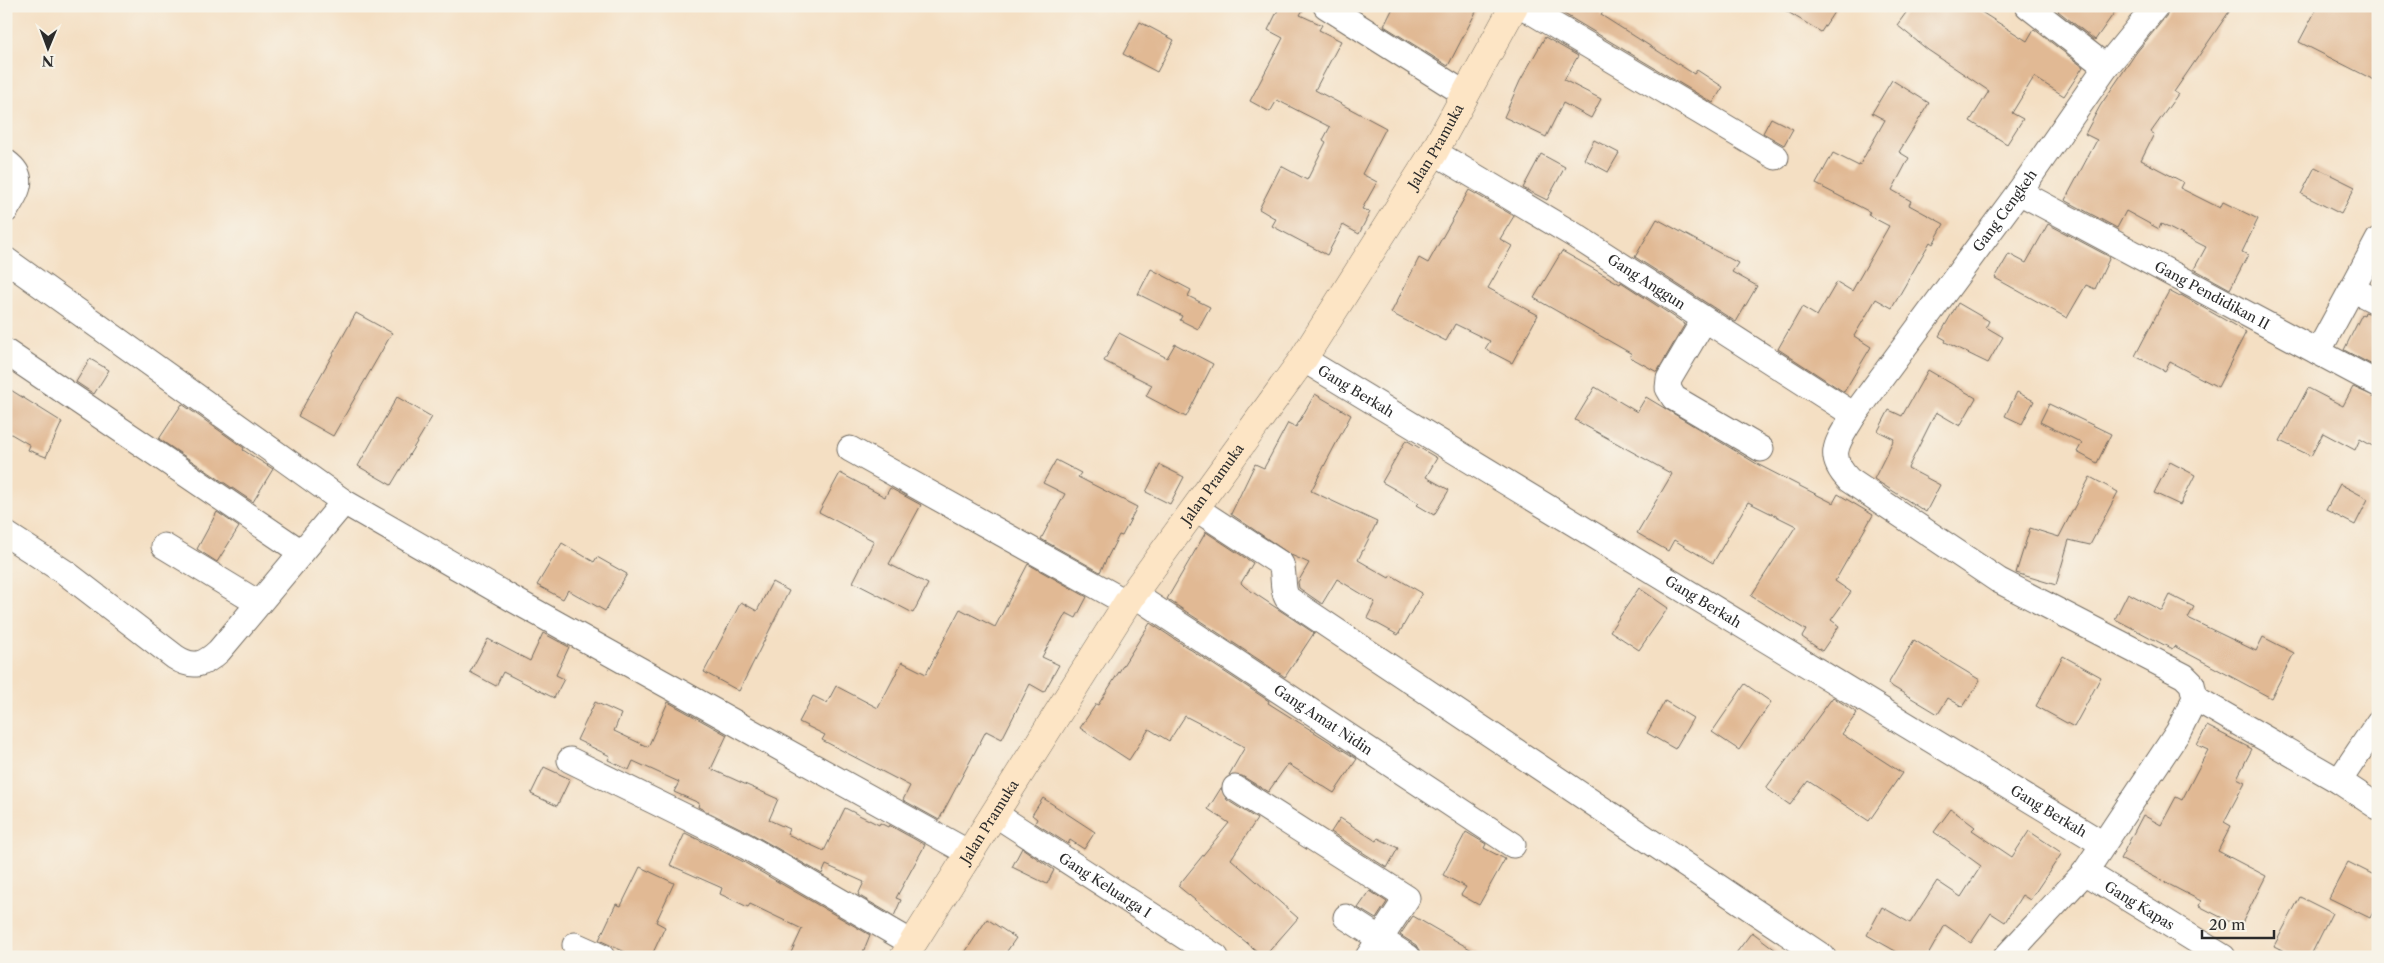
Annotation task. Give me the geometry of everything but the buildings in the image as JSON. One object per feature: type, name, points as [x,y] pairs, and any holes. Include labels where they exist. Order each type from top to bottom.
[{"type":"street","points":[[1326,6],[1465,94]]},
{"type":"street","name":"Jalan Pramuka","points":[[908,950],[1130,599],[1303,359],[1434,152],[1514,6]]},
{"type":"street","points":[[1522,6],[1776,157]]},
{"type":"street","points":[[2028,6],[2106,67]]},
{"type":"street","name":"Gang Cengkeh","points":[[2156,6],[2106,67],[2018,192],[1854,415],[1836,450],[1837,466],[1849,480],[1998,580],[2038,603],[2184,676],[2192,684],[2195,698]]},
{"type":"street","name":"Gang Anggun","points":[[1434,152],[1574,235],[1854,415]]},
{"type":"street","points":[[6,162],[17,170],[19,182],[18,189],[6,210]]},
{"type":"street","name":"Gang Pendidikan II","points":[[2018,192],[2378,384]]},
{"type":"street","points":[[2318,352],[2378,240]]},
{"type":"street","points":[[6,260],[344,502],[516,601],[969,853]]},
{"type":"street","points":[[2352,290],[2378,302]]},
{"type":"street","points":[[1704,320],[1669,379],[1668,388],[1674,398],[1761,449]]},
{"type":"street","points":[[6,352],[301,552]]},
{"type":"street","name":"Gang Berkah","points":[[1303,359],[2103,844]]},
{"type":"street","name":"Gang Amat Nidin","points":[[850,449],[1130,599],[1513,845]]},
{"type":"street","points":[[6,534],[66,573],[185,664],[197,666],[207,662],[344,502]]},
{"type":"street","points":[[1195,508],[1280,564],[1283,572],[1282,589],[1287,598],[1823,957]]},
{"type":"street","points":[[164,546],[258,603]]},
{"type":"street","points":[[2006,957],[2085,872],[2178,732],[2195,698],[2339,781],[2378,807]]},
{"type":"street","points":[[2339,781],[2378,723]]},
{"type":"street","points":[[570,760],[747,847],[908,950]]},
{"type":"street","points":[[1235,788],[1407,898],[1375,948]]},
{"type":"street","name":"Gang Keluarga I","points":[[995,814],[1216,957]]},
{"type":"street","name":"Gang Kapas","points":[[2085,872],[2223,957]]},
{"type":"street","points":[[1346,917],[1375,948],[1408,957]]},
{"type":"street","points":[[575,945],[602,957]]}]
